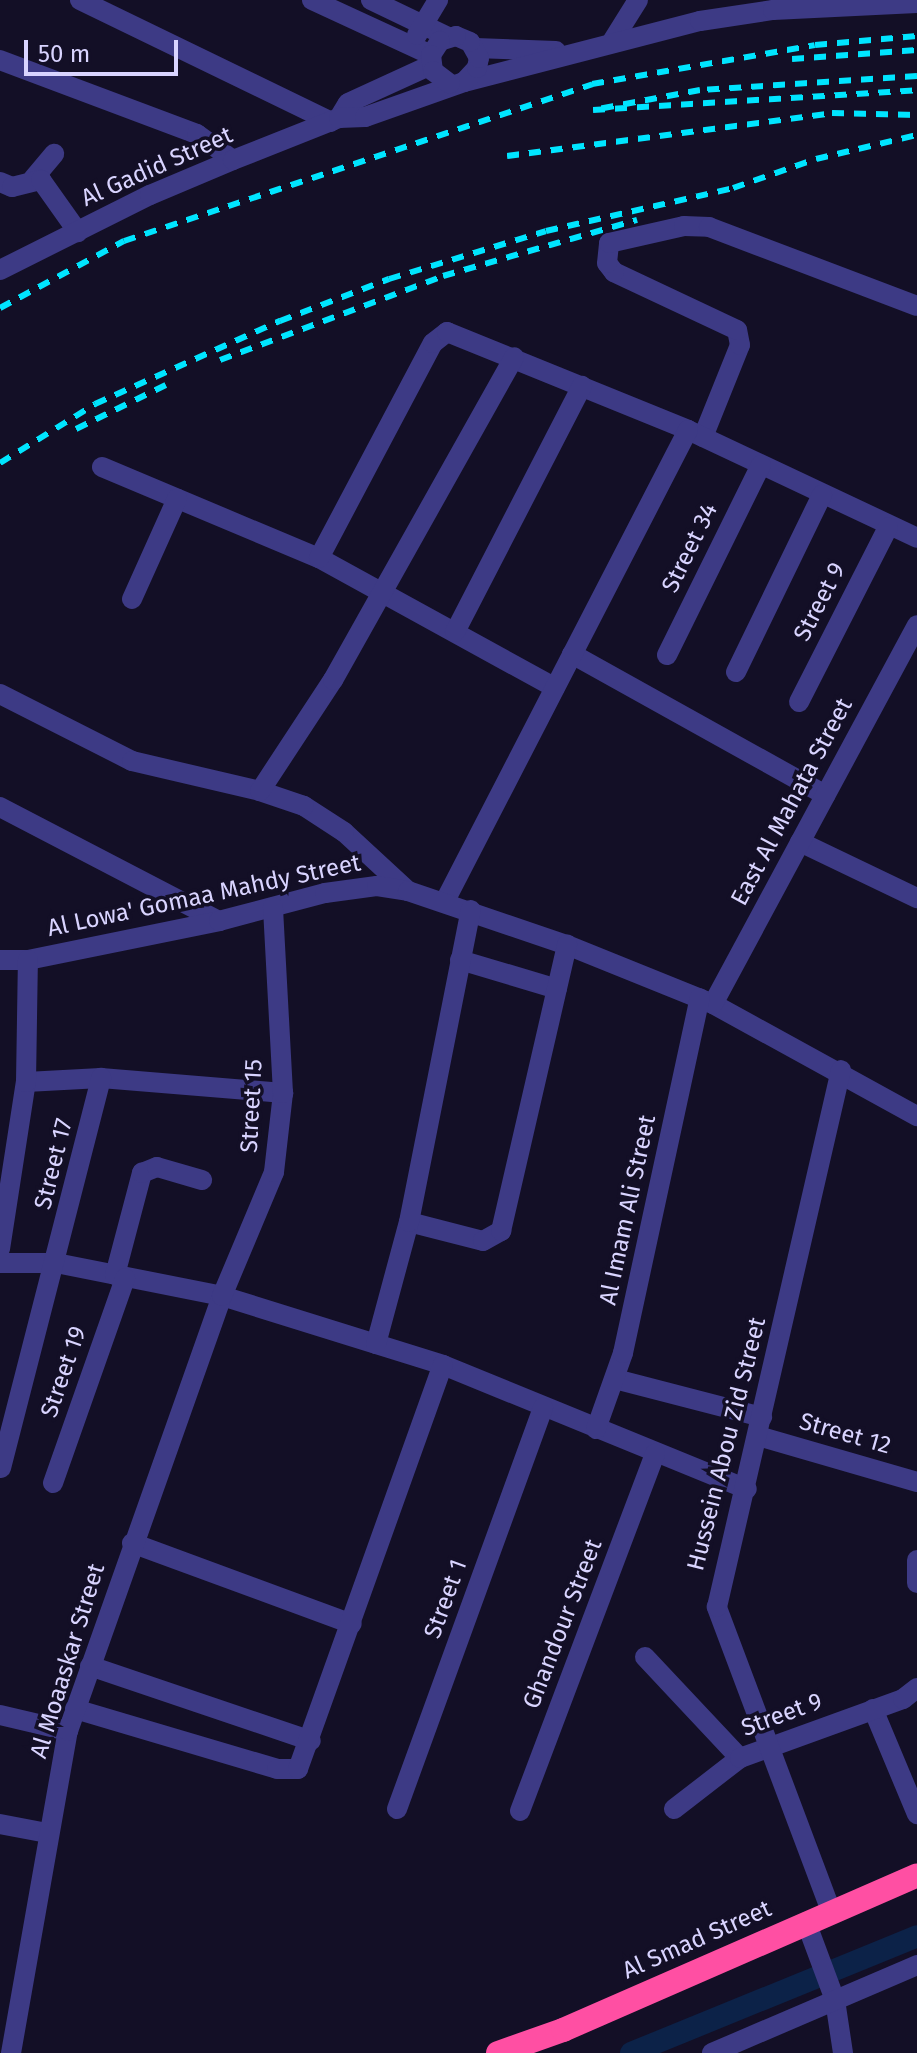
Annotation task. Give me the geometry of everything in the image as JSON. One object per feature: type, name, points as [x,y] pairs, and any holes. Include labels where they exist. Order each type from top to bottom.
[{"type":"highway","name":"Al Smad Street","points":[[498,2053],[563,2030],[917,1875]]},
{"type":"street","points":[[80,0],[115,8],[335,120]]},
{"type":"street","points":[[312,0],[411,46],[457,83],[477,68],[475,48],[464,38],[448,37],[371,0]]},
{"type":"street","points":[[411,46],[438,0]]},
{"type":"street","points":[[613,40],[638,0]]},
{"type":"street","name":"Al Gadid Street","points":[[0,270],[233,160],[335,120],[365,117],[457,83],[613,40],[773,10],[917,3]]},
{"type":"street","points":[[431,60],[448,37]]},
{"type":"street","name":"Al Gadid Street","points":[[475,48],[572,51]]},
{"type":"street","points":[[0,60],[197,134],[233,160]]},
{"type":"street","name":"Al Gadid Street","points":[[335,120],[348,103],[431,60]]},
{"type":"street","points":[[0,182],[12,187],[33,179],[54,154]]},
{"type":"street","points":[[33,179],[44,183],[78,232]]},
{"type":"street","points":[[445,901],[572,654],[696,433],[740,345],[737,330],[614,272],[607,263],[609,243],[668,229],[709,227],[917,306]]},
{"type":"street","points":[[319,558],[433,343],[442,333],[456,333],[696,433],[888,527],[917,538]]},
{"type":"street","points":[[260,791],[318,705],[514,357]]},
{"type":"street","points":[[455,632],[582,386]]},
{"type":"street","name":"Street 34","points":[[667,655],[761,465]]},
{"type":"street","points":[[102,467],[319,558],[555,688]]},
{"type":"street","points":[[736,672],[822,495]]},
{"type":"street","points":[[132,599],[177,499]]},
{"type":"street","name":"Street 9","points":[[799,702],[888,527]]},
{"type":"street","name":"East Al Mahata Street","points":[[706,1001],[800,842],[917,625]]},
{"type":"street","points":[[572,654],[825,795]]},
{"type":"street","points":[[0,694],[132,761],[260,791],[304,806],[344,832],[408,891]]},
{"type":"street","points":[[0,807],[219,921]]},
{"type":"street","points":[[800,842],[917,898]]},
{"type":"street","name":"Al Lowa' Gomaa Mahdy Street","points":[[0,960],[28,960],[377,886],[408,891],[445,901],[567,945],[706,1001],[841,1070],[917,1116]]},
{"type":"street","name":"Street 15","points":[[222,1296],[274,1172],[283,1093],[273,907]]},
{"type":"street","points":[[376,1344],[409,1222],[471,910]]},
{"type":"street","points":[[409,1222],[483,1241],[498,1237],[567,945]]},
{"type":"street","name":"Al Lowa' Gomaa Mahdy Street","points":[[0,949],[28,960]]},
{"type":"street","points":[[0,1249],[26,1082],[28,960]]},
{"type":"street","points":[[460,960],[557,989]]},
{"type":"street","name":"Al Imam Ali Street","points":[[596,1429],[615,1379],[706,1001]]},
{"type":"street","name":"Hussein Abou Zid Street","points":[[831,1911],[717,1607],[747,1489],[841,1070]]},
{"type":"street","points":[[26,1082],[101,1078],[283,1093]]},
{"type":"street","name":"Street 17","points":[[1,1468],[4,1442],[56,1263],[101,1078]]},
{"type":"street","name":"Street 19","points":[[53,1483],[120,1276],[142,1173],[157,1167],[202,1180]]},
{"type":"street","points":[[0,1263],[56,1263],[222,1296],[443,1365],[747,1489]]},
{"type":"street","name":"Al Moaaskar Street","points":[[11,2053],[47,1833],[68,1731],[132,1543],[222,1296]]},
{"type":"street","points":[[75,1709],[291,1772],[298,1769],[311,1741],[443,1365]]},
{"type":"street","name":"Street 12","points":[[615,1379],[917,1482]]},
{"type":"street","name":"Street 1","points":[[397,1809],[543,1408]]},
{"type":"street","name":"Ghandour Street","points":[[520,1811],[655,1454]]},
{"type":"street","points":[[132,1543],[352,1624]]},
{"type":"street","points":[[917,1560],[917,1583]]},
{"type":"street","points":[[645,1657],[740,1758]]},
{"type":"street","points":[[90,1666],[311,1741]]},
{"type":"street","name":"Street 9","points":[[674,1809],[740,1758],[903,1699],[917,1688]]},
{"type":"street","points":[[873,1709],[917,1814]]},
{"type":"street","points":[[0,1715],[68,1731]]},
{"type":"street","points":[[0,1824],[47,1833]]},
{"type":"street","points":[[806,1922],[831,1991],[843,2053]]},
{"type":"street","points":[[712,2053],[831,1991],[917,1965]]},
{"type":"waterway","points":[[631,2053],[917,1936]]},
{"type":"railway","points":[[0,308],[124,241],[592,84],[815,45],[917,36]]},
{"type":"railway","points":[[792,59],[917,50]]},
{"type":"railway","points":[[917,76],[700,90],[593,110],[917,90]]},
{"type":"railway","points":[[507,156],[832,113],[917,115]]},
{"type":"railway","points":[[0,463],[95,404],[280,321],[389,279],[546,231],[733,188],[816,159],[917,135]]},
{"type":"railway","points":[[220,360],[443,276],[637,220]]},
{"type":"railway","points":[[76,429],[166,385]]}]
